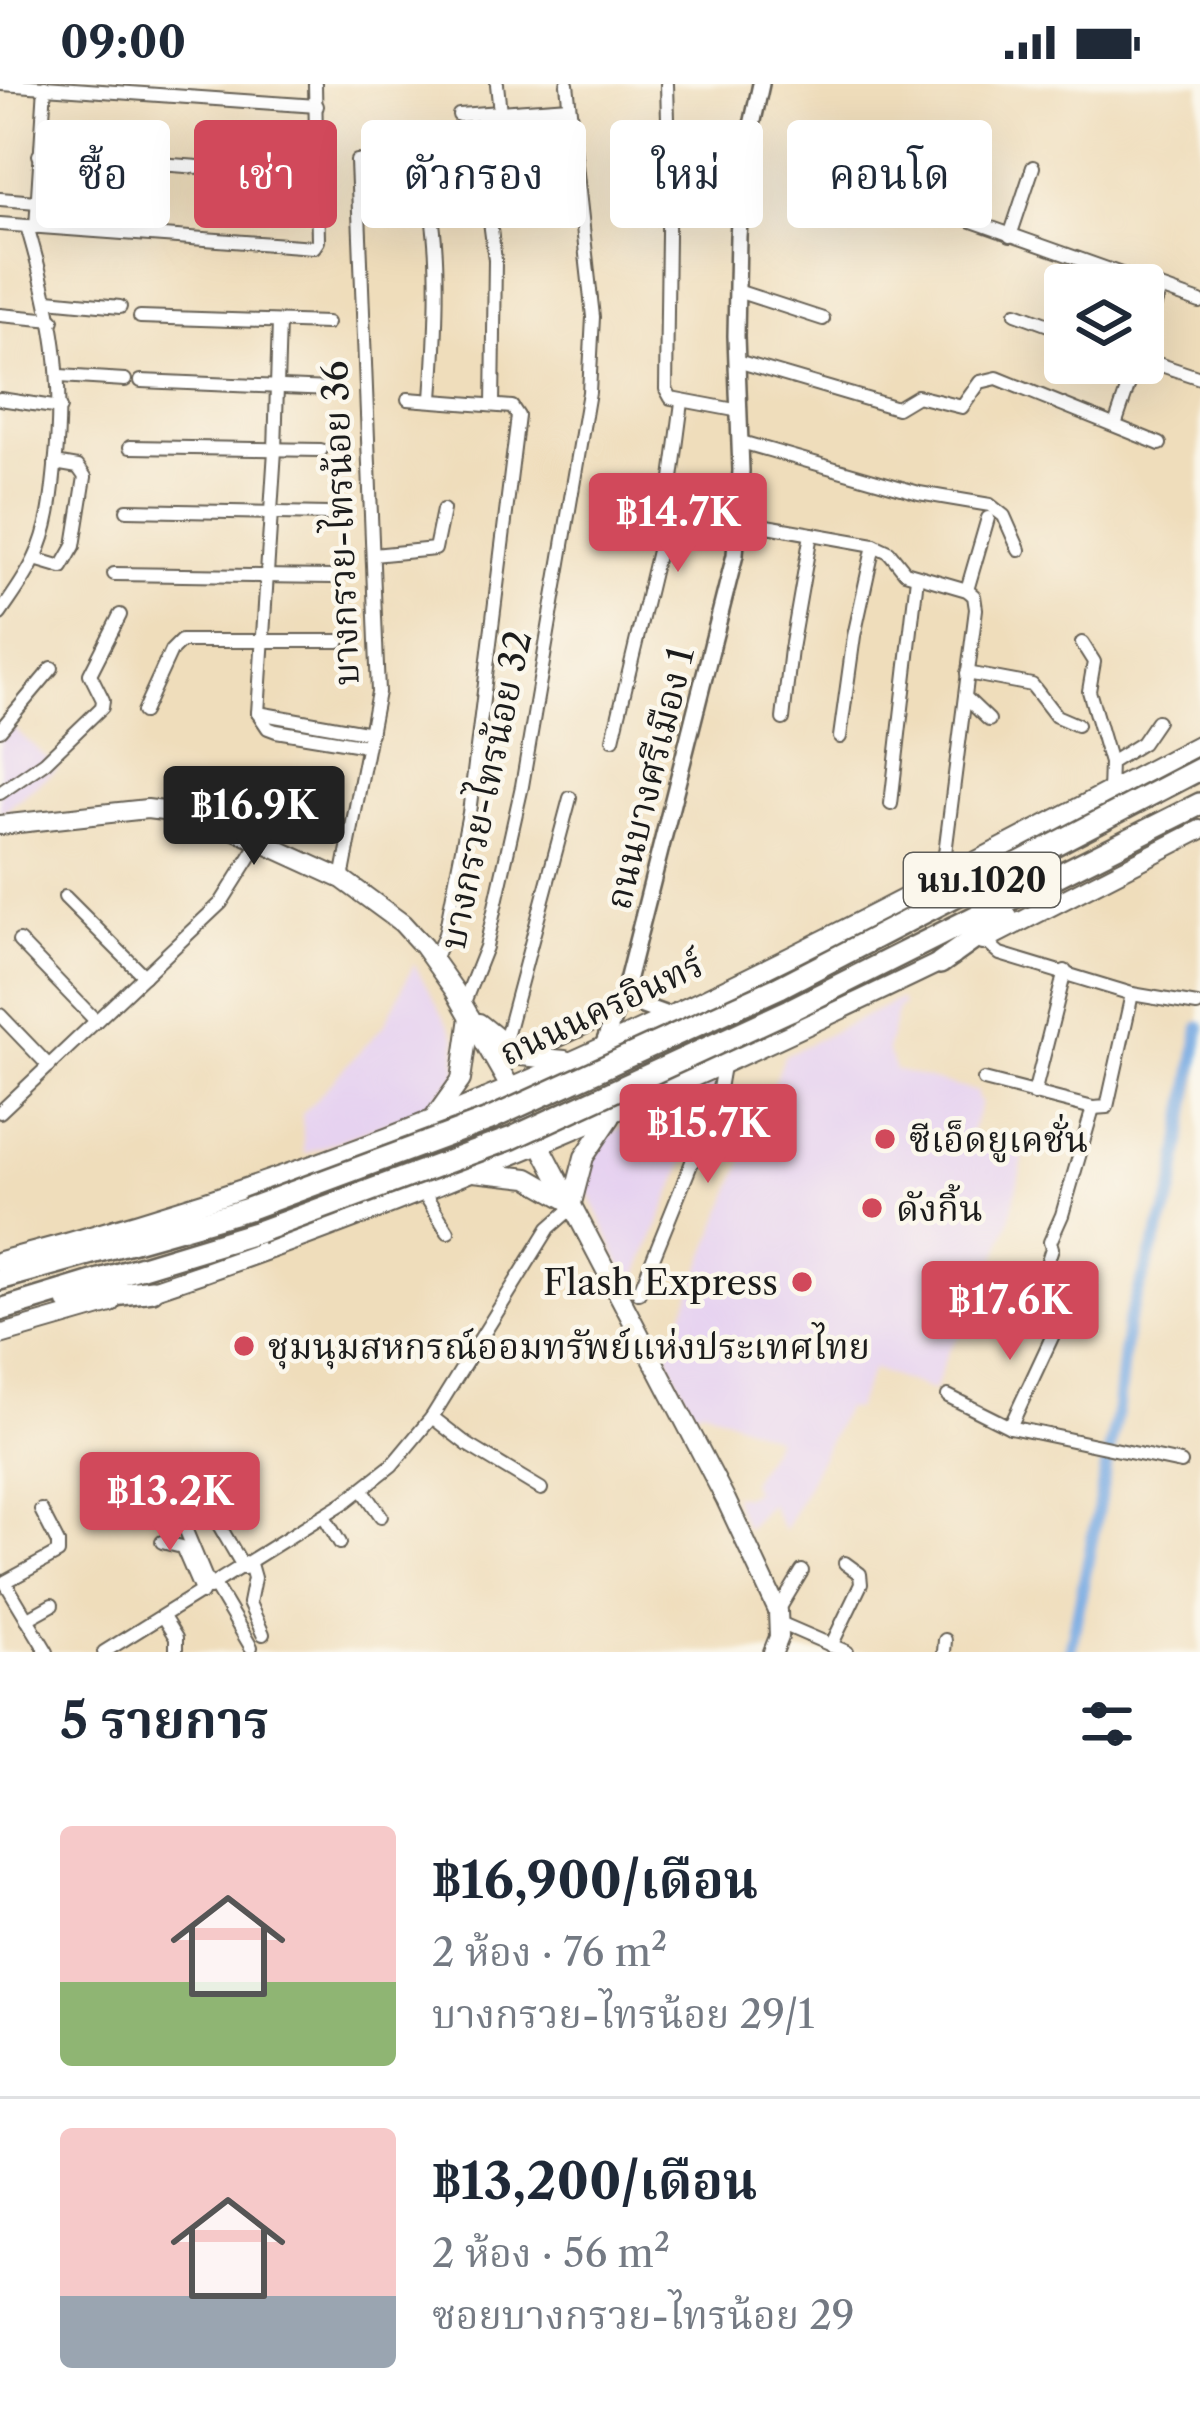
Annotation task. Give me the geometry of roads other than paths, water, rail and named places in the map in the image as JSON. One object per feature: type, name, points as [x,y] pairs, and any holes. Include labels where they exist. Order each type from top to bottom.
[{"type":"main road","name":"ถนนนครอินทร์","points":[[117,1230],[433,1118],[579,1058],[1200,744]]},
{"type":"main road","name":"ถนนนครอินทร์","points":[[3,1272],[248,1209],[524,1105],[780,987],[1193,772]]},
{"type":"main road","name":"นบ.1020","points":[[7,1308],[259,1232],[512,1138],[790,1010],[1198,805]]},
{"type":"main road","points":[[0,825],[106,812],[170,810],[204,816],[342,880],[402,923],[434,960],[510,1087],[726,1500],[779,1617],[773,1652]]},
{"type":"main road","name":"นบ.1020","points":[[0,1334],[152,1290],[424,1193],[541,1144],[723,1066],[940,963],[1198,831]]},
{"type":"main road","points":[[940,963],[997,920],[1061,883],[1070,872]]},
{"type":"main road","points":[[466,1011],[512,1051],[579,1058],[571,1081],[571,1103],[588,1114],[614,1113]]},
{"type":"main road","points":[[466,1011],[461,1080],[433,1118],[462,1122],[478,1134],[481,1153],[472,1172],[528,1178],[573,1205]]},
{"type":"main road","points":[[573,1205],[584,1157],[614,1113]]},
{"type":"main road","points":[[3,1272],[117,1230]]},
{"type":"main road","points":[[7,1308],[152,1290]]},
{"type":"street","points":[[2,84],[317,106]]},
{"type":"street","points":[[315,84],[317,120]]},
{"type":"street","points":[[497,84],[500,112]]},
{"type":"street","name":"บางกรวย-ไทรน้อย 32","points":[[466,1011],[486,947],[523,786],[589,392],[593,317],[567,84]]},
{"type":"street","points":[[667,84],[668,120]]},
{"type":"street","name":"ถนนบางศรีเมือง 1","points":[[751,120],[756,85]]},
{"type":"street","points":[[42,120],[45,86]]},
{"type":"street","points":[[459,116],[569,107]]},
{"type":"street","name":"บางกรวย-ไทรน้อย 36","points":[[342,880],[379,670],[357,161]]},
{"type":"street","points":[[1010,236],[1033,167]]},
{"type":"street","points":[[0,200],[36,202]]},
{"type":"street","points":[[0,614],[35,559],[48,518],[56,463],[60,376],[53,320],[31,227],[36,206]]},
{"type":"street","points":[[0,224],[309,248],[318,241],[318,228]]},
{"type":"street","points":[[431,228],[438,303],[432,400]]},
{"type":"street","points":[[490,228],[497,293],[493,405]]},
{"type":"street","points":[[671,228],[666,389],[671,398],[682,402],[740,411]]},
{"type":"street","name":"ถนนบางศรีเมือง 1","points":[[603,1046],[626,986],[730,580],[739,521],[740,228]]},
{"type":"street","points":[[988,228],[1089,264]]},
{"type":"street","points":[[1164,290],[1200,302]]},
{"type":"street","points":[[737,291],[823,319]]},
{"type":"street","points":[[49,300],[120,307]]},
{"type":"street","points":[[1016,313],[1044,323]]},
{"type":"street","points":[[0,315],[53,320]]},
{"type":"street","points":[[140,317],[327,323]]},
{"type":"street","points":[[279,322],[258,713],[369,740]]},
{"type":"street","points":[[737,361],[897,408],[917,396],[962,407],[980,382],[990,377],[1160,444]]},
{"type":"street","points":[[1164,368],[1200,378]]},
{"type":"street","points":[[60,376],[125,380]]},
{"type":"street","points":[[141,381],[331,388]]},
{"type":"street","points":[[1115,425],[1131,384]]},
{"type":"street","points":[[0,398],[60,408]]},
{"type":"street","points":[[408,399],[516,409],[470,813],[445,934],[434,960]]},
{"type":"street","points":[[613,739],[668,509],[682,402]]},
{"type":"street","points":[[741,442],[919,493],[990,505],[1004,516],[1019,550]]},
{"type":"street","points":[[130,447],[321,450]]},
{"type":"street","points":[[35,559],[62,567],[74,546],[85,476],[77,467],[56,463]]},
{"type":"street","points":[[127,510],[328,514]]},
{"type":"street","points":[[373,555],[435,549],[443,510]]},
{"type":"street","points":[[942,877],[976,610],[969,591],[988,518]]},
{"type":"street","points":[[739,521],[874,545],[889,552],[905,572],[969,591]]},
{"type":"street","points":[[783,719],[811,534]]},
{"type":"street","points":[[841,737],[854,636],[874,545]]},
{"type":"street","points":[[114,574],[332,577]]},
{"type":"street","points":[[891,804],[917,577]]},
{"type":"street","points":[[0,793],[45,761],[102,707],[91,674],[120,616]]},
{"type":"street","points":[[143,712],[176,644],[194,639],[339,641]]},
{"type":"street","points":[[1082,643],[1094,662],[1089,691],[1110,763],[1109,792]]},
{"type":"street","points":[[0,730],[52,668]]},
{"type":"street","points":[[967,673],[1032,685],[1056,716],[1077,725]]},
{"type":"street","points":[[964,696],[989,720]]},
{"type":"street","points":[[1110,763],[1142,743],[1157,721]]},
{"type":"street","points":[[512,1051],[571,798]]},
{"type":"street","points":[[0,1111],[221,903],[260,841]]},
{"type":"street","points":[[65,897],[144,976]]},
{"type":"street","points":[[19,941],[96,1021]]},
{"type":"street","points":[[985,941],[1000,954],[1132,994],[1197,1005]]},
{"type":"street","points":[[1034,1094],[1065,971]]},
{"type":"street","points":[[626,986],[642,1008],[667,1016]]},
{"type":"street","points":[[984,1080],[1104,1108],[1109,1104],[1132,994]]},
{"type":"street","points":[[512,1051],[616,1011]]},
{"type":"street","points":[[0,1015],[49,1066]]},
{"type":"street","points":[[639,1293],[717,1100],[723,1066]]},
{"type":"street","points":[[1041,1282],[1093,1108]]},
{"type":"street","points":[[424,1193],[448,1232]]},
{"type":"street","points":[[104,1652],[247,1566],[363,1490],[392,1465],[432,1418],[549,1228],[573,1205]]},
{"type":"street","points":[[1010,1427],[1059,1322]]},
{"type":"street","points":[[948,1396],[1010,1427],[1180,1462]]},
{"type":"street","points":[[432,1418],[542,1489]]},
{"type":"street","points":[[195,1484],[254,1578],[250,1603],[263,1634]]},
{"type":"street","points":[[363,1490],[381,1516]]},
{"type":"street","points":[[174,1502],[209,1589]]},
{"type":"street","points":[[41,1510],[58,1552],[3,1578],[47,1652]]},
{"type":"street","points":[[324,1516],[340,1543]]},
{"type":"street","points":[[162,1542],[182,1547],[251,1647]]},
{"type":"street","points":[[831,1646],[861,1584],[860,1574],[845,1563]]},
{"type":"street","points":[[802,1571],[779,1617],[847,1652]]},
{"type":"street","points":[[27,1619],[52,1605]]},
{"type":"street","points":[[164,1616],[176,1638],[176,1652]]},
{"type":"waterway","points":[[1070,1652],[1118,1407],[1127,1324],[1173,1192],[1200,1027]]},
{"type":"place","name":"ซีเอ็ดยูเคชั่น","points":[[885,1139]]},
{"type":"place","name":"ดังกิ้น","points":[[872,1208]]},
{"type":"place","name":"Flash Express","points":[[802,1282]]},
{"type":"place","name":"ชุมนุมสหกรณ์ออมทรัพย์แห่งประเทศไทย","points":[[244,1346]]}]
